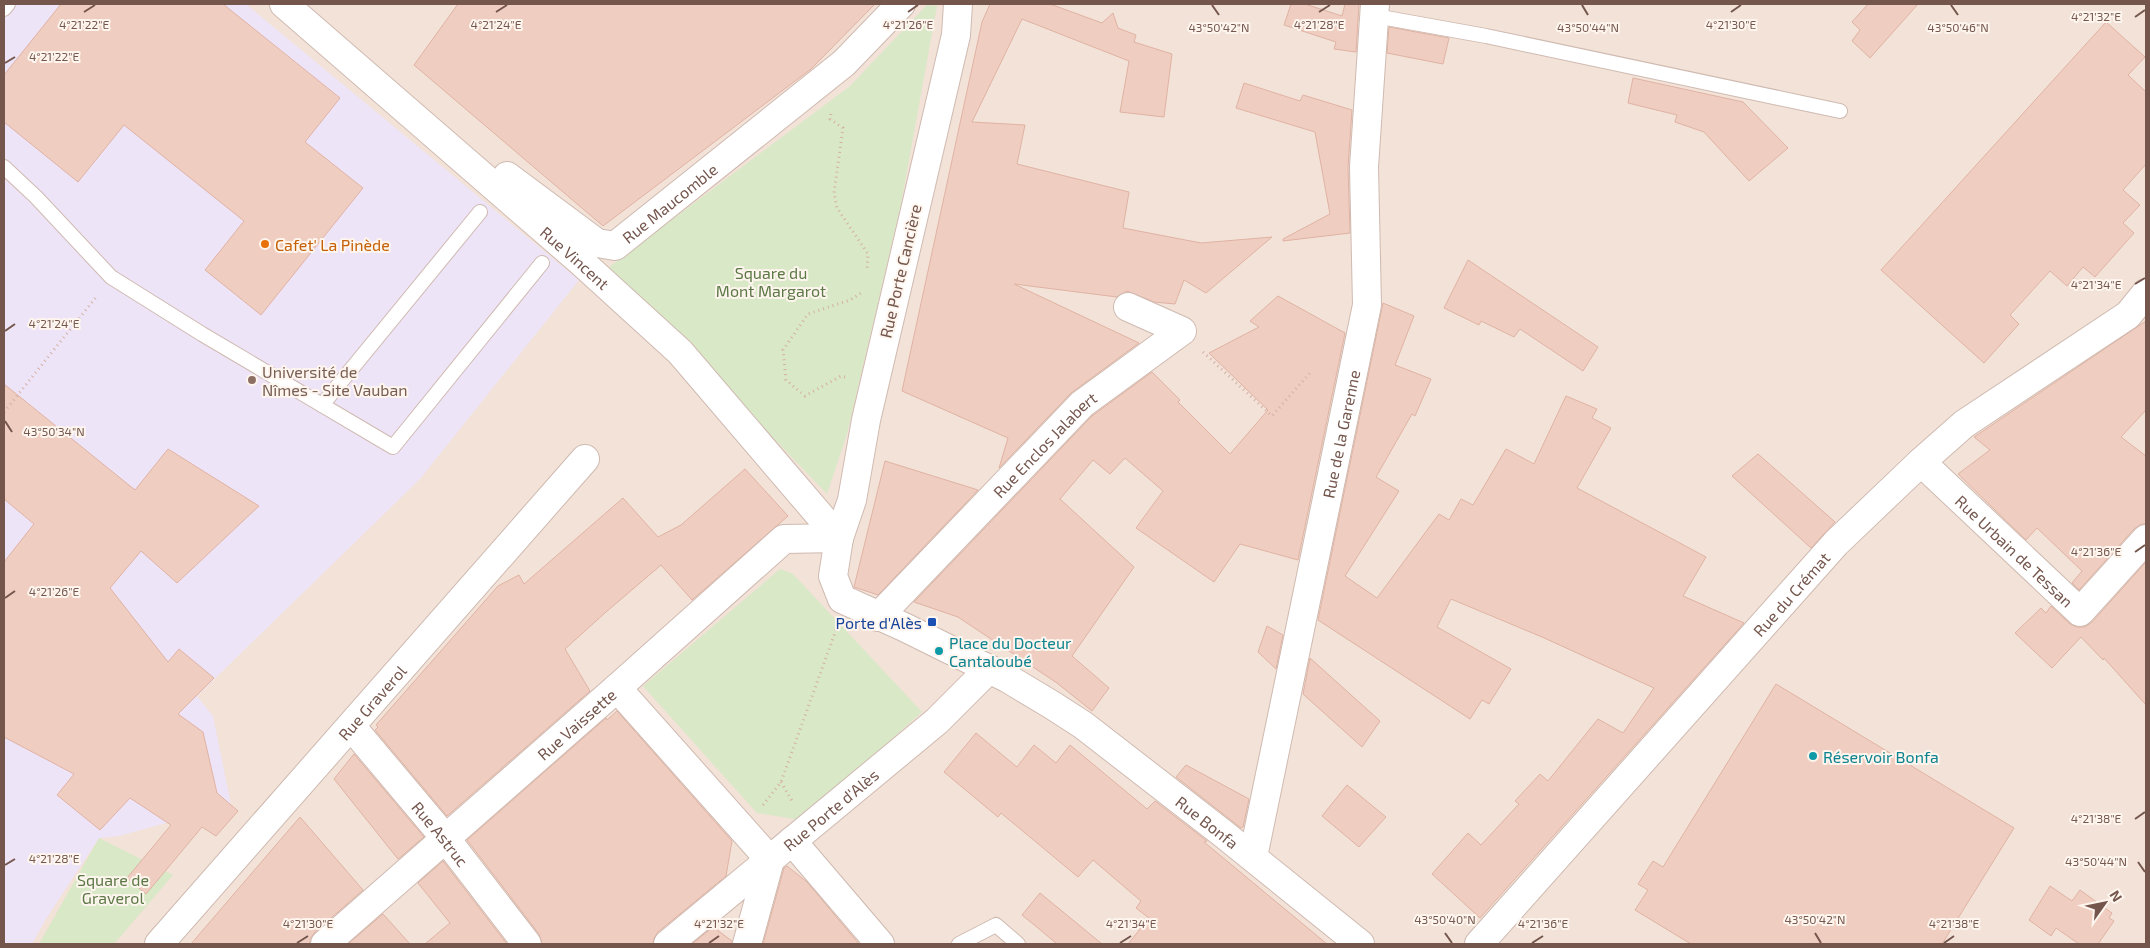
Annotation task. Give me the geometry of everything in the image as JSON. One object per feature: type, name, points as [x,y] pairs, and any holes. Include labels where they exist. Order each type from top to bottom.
[{"type":"street","name":"Rue Vincent","points":[[284,4],[579,260],[680,352],[839,538]]},
{"type":"street","name":"Rue Maucomble","points":[[326,40],[597,243],[615,246],[844,63],[901,4]]},
{"type":"street","name":"Rue Porte Cancière","points":[[839,538],[852,500],[866,420],[956,35],[958,4]]},
{"type":"street","name":"Rue de la Garenne","points":[[1253,857],[1367,305],[1364,166],[1375,10]]},
{"type":"street","name":"Rue du Crémat","points":[[1479,944],[1836,543],[1964,424],[2128,315],[2146,293]]},
{"type":"street","points":[[1128,307],[1182,332]]},
{"type":"street","name":"Rue Enclos Jalabert","points":[[878,616],[1082,404],[1182,332]]},
{"type":"street","name":"Rue Graverol","points":[[159,944],[585,459]]},
{"type":"street","name":"Rue Urbain de Tessan","points":[[1921,462],[2080,612],[2146,539]]},
{"type":"street","points":[[839,538],[833,576],[842,599],[989,669]]},
{"type":"street","name":"Rue Vaissette","points":[[325,944],[784,539],[839,538]]},
{"type":"street","name":"Rue Bonfa","points":[[989,669],[1052,705],[1083,726],[1253,857],[1360,944]]},
{"type":"street","name":"Rue Porte d'Alès","points":[[668,944],[938,721],[989,669]]},
{"type":"street","points":[[617,688],[770,860],[747,944]]},
{"type":"street","name":"Rue Astruc","points":[[351,726],[446,838],[527,944]]},
{"type":"street","points":[[792,841],[880,944]]},
{"type":"lane","points":[[4,10],[8,4]]},
{"type":"lane","points":[[1375,10],[1486,36],[1840,111]]},
{"type":"lane","points":[[4,167],[36,197],[111,277],[393,447],[542,263]]},
{"type":"lane","points":[[322,405],[480,212]]},
{"type":"lane","points":[[959,944],[996,925],[1018,944]]},
{"type":"path","points":[[832,107],[830,119],[843,128],[834,193],[836,208],[868,254],[867,272]]},
{"type":"path","points":[[4,412],[111,277]]},
{"type":"path","points":[[850,379],[841,376],[805,396],[786,380],[783,350],[808,314],[850,300],[866,289]]},
{"type":"path","points":[[1182,332],[1184,344],[1204,353],[1272,416],[1310,373]]},
{"type":"path","points":[[757,813],[781,782],[839,621]]},
{"type":"shaded area","points":[[4,4],[2146,4],[2146,944],[4,944]]},
{"type":"shaded area","name":"Université de Nîmes - Site Vauban","points":[[4,4],[246,4],[579,280],[420,479],[197,696],[213,716],[231,805],[119,836],[99,838],[46,919],[32,944],[4,944]]},
{"type":"green space","name":"Square du Mont Margarot","points":[[927,5],[937,6],[901,204],[847,434],[827,494],[609,267],[850,86]]},
{"type":"green space","points":[[780,569],[793,574],[922,712],[801,820],[757,813],[643,686]]},
{"type":"green space","name":"Square de Graverol","points":[[99,838],[173,875],[114,944],[39,944]]},
{"type":"building","points":[[61,4],[223,4],[340,98],[305,142],[363,188],[261,315],[205,270],[244,221],[124,125],[78,182],[4,122],[4,75]]},
{"type":"building","points":[[458,4],[875,4],[811,69],[603,226],[414,65]]},
{"type":"building","points":[[990,4],[1050,4],[1102,23],[1113,13],[1118,28],[1136,35],[1134,42],[1172,54],[1164,117],[1120,112],[1129,61],[1022,19],[972,122],[1025,125],[1017,164],[1129,192],[1123,228],[1201,243],[1272,237],[1206,293],[1184,280],[1175,304],[1154,302],[1127,291],[1117,297],[1014,284],[1139,343],[1071,393],[999,468],[1008,438],[902,391],[982,22]]},
{"type":"building","points":[[1291,4],[1305,4],[1342,16],[1345,4],[1359,4],[1356,52],[1334,49],[1336,42],[1284,25]]},
{"type":"building","points":[[1868,4],[1918,4],[1870,58],[1852,41],[1860,30],[1852,22]]},
{"type":"building","points":[[2106,22],[2145,57],[2128,75],[2146,92],[2146,164],[2123,190],[2140,205],[2123,223],[2134,233],[2095,277],[2083,267],[2067,286],[2050,271],[2010,315],[2019,324],[1984,363],[1881,270]]},
{"type":"building","points":[[1389,27],[1449,38],[1443,64],[1387,53]]},
{"type":"building","points":[[1633,78],[1743,102],[1788,148],[1749,181],[1704,132],[1675,122],[1677,115],[1628,103]]},
{"type":"building","points":[[1244,83],[1300,101],[1303,95],[1352,110],[1348,167],[1350,233],[1283,241],[1283,239],[1330,214],[1315,132],[1236,108]]},
{"type":"building","points":[[1468,260],[1598,347],[1583,371],[1520,329],[1514,337],[1481,321],[1479,325],[1444,308]]},
{"type":"building","points":[[1278,296],[1345,333],[1298,560],[1240,544],[1214,582],[1136,528],[1163,491],[1125,458],[1110,474],[1093,460],[1060,499],[1134,567],[1072,656],[1109,688],[1092,711],[1057,683],[958,617],[914,602],[1092,416],[1152,372],[1180,400],[1178,402],[1230,454],[1268,410],[1209,353],[1259,327],[1250,321]]},
{"type":"building","points":[[1383,303],[1414,316],[1395,365],[1431,379],[1415,416],[1412,414],[1376,477],[1399,491],[1345,576],[1377,598],[1439,514],[1449,520],[1461,499],[1473,505],[1506,449],[1534,464],[1566,396],[1597,409],[1592,418],[1611,428],[1577,488],[1706,557],[1683,596],[1744,623],[1480,918],[1432,874],[1468,833],[1481,845],[1519,804],[1515,801],[1540,774],[1548,781],[1598,719],[1623,733],[1654,688],[1542,637],[1451,599],[1437,627],[1511,669],[1489,704],[1482,700],[1470,719],[1318,620]]},
{"type":"building","points":[[2146,321],[2146,410],[2121,437],[2146,456],[2146,524],[2141,524],[2134,529],[2079,590],[2072,583],[2082,571],[2037,528],[2026,540],[1958,474],[1990,450],[1974,437]]},
{"type":"building","points":[[4,384],[135,490],[168,449],[259,506],[177,583],[141,551],[110,588],[168,662],[179,649],[214,678],[178,714],[203,732],[217,793],[238,811],[216,836],[202,827],[146,894],[127,878],[171,825],[130,798],[100,830],[57,795],[74,774],[4,737],[4,562],[34,524],[4,499]]},
{"type":"building","points":[[1758,454],[1835,522],[1811,548],[1732,476]]},
{"type":"building","points":[[885,461],[978,490],[878,595],[854,587]]},
{"type":"building","points":[[745,469],[788,516],[692,600],[661,565],[606,612],[565,649],[590,691],[447,816],[375,730],[378,727],[376,725],[498,586],[519,575],[524,584],[623,498],[658,537],[681,525]]},
{"type":"building","points":[[2146,562],[2146,705],[2104,658],[2103,660],[2081,637],[2052,668],[2015,633],[2041,608],[2046,613],[2051,606],[2070,624],[2077,627],[2085,627],[2092,622]]},
{"type":"building","points":[[1267,626],[1283,635],[1276,669],[1258,652]]},
{"type":"building","points":[[1310,658],[1380,721],[1362,747],[1303,694]]},
{"type":"building","name":"Réservoir Bonfa","points":[[1776,684],[2014,828],[1942,944],[1691,944],[1635,910],[1648,890],[1638,884],[1653,861],[1663,867]]},
{"type":"building","points":[[617,711],[732,841],[726,876],[658,932],[653,944],[542,944],[539,934],[467,840],[606,718],[607,720]]},
{"type":"building","points":[[976,733],[1017,767],[1034,745],[1056,763],[1070,745],[1147,809],[1155,801],[1207,841],[1204,842],[1327,944],[1128,944],[1149,918],[1136,908],[1141,901],[1093,860],[1078,877],[1001,813],[998,817],[944,772]]},
{"type":"building","points":[[354,754],[424,837],[398,859],[334,779]]},
{"type":"building","points":[[1186,765],[1249,799],[1243,827],[1241,828],[1176,777]]},
{"type":"building","points":[[1347,785],[1386,817],[1359,847],[1322,816]]},
{"type":"building","points":[[300,817],[363,890],[315,932],[310,939],[310,944],[191,944]]},
{"type":"building","points":[[443,861],[507,944],[425,944],[450,923],[418,883]]},
{"type":"building","points":[[787,866],[807,882],[859,944],[763,944],[784,868]]},
{"type":"building","points":[[2050,886],[2072,901],[2080,890],[2112,913],[2109,918],[2114,921],[2098,944],[2079,944],[2056,928],[2051,936],[2029,920]]},
{"type":"building","points":[[1040,893],[1102,944],[1057,944],[1022,915]]},
{"type":"building","points":[[383,914],[410,944],[348,944]]},
{"type":"building","points":[[713,927],[732,941],[732,944],[692,944]]},
{"type":"place","name":"Cafet' La Pinède","points":[[265,244]]},
{"type":"place","name":"Université de Nîmes - Site Vauban","points":[[252,380]]},
{"type":"place","name":"Porte d'Alès","points":[[932,622]]},
{"type":"place","name":"Place du Docteur Cantaloubé","points":[[939,651]]},
{"type":"place","name":"Réservoir Bonfa","points":[[1813,756]]}]
